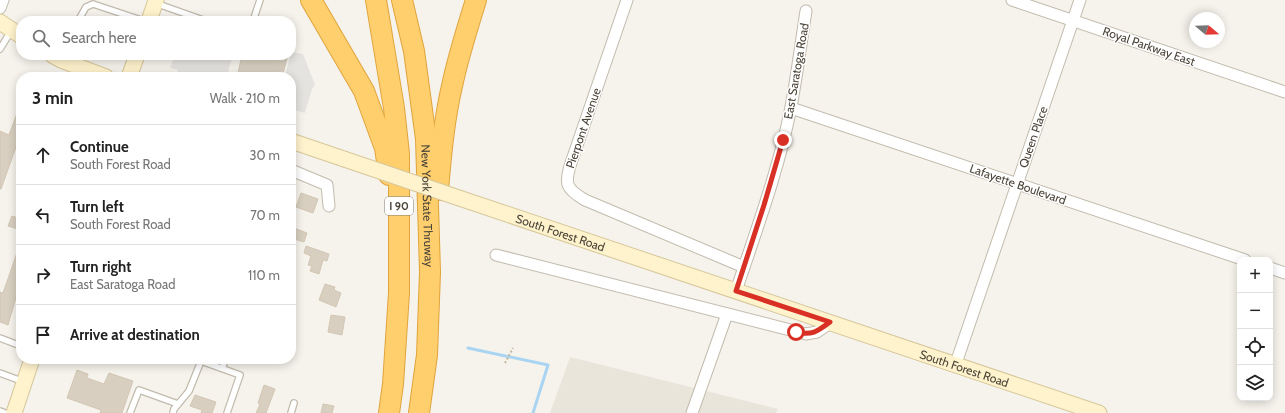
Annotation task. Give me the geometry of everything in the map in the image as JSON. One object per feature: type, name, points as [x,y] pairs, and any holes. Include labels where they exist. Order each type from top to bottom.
[{"type":"highway","points":[[311,0],[364,91],[372,110],[384,148],[399,227]]},
{"type":"highway","name":"I 90","points":[[376,0],[394,108],[399,154],[399,293],[393,384],[389,413]]},
{"type":"highway","name":"New York State Thruway","points":[[402,0],[414,51],[426,139],[430,272],[427,355],[419,413]]},
{"type":"highway","points":[[430,272],[443,143],[450,94],[476,0]]},
{"type":"street","points":[[0,8],[3,0]]},
{"type":"street","name":"Pierpont Avenue","points":[[627,0],[567,175],[568,185],[574,194],[585,200],[744,267]]},
{"type":"street","name":"Royal Parkway East","points":[[1012,0],[1285,92]]},
{"type":"street","name":"Queen Place","points":[[956,366],[1080,0]]},
{"type":"street","points":[[151,16],[156,2]]},
{"type":"street","name":"East Saratoga Road","points":[[736,291],[783,140],[791,108],[806,11]]},
{"type":"street","points":[[65,60],[94,72]]},
{"type":"street","points":[[131,72],[135,60]]},
{"type":"street","name":"Lafayette Boulevard","points":[[791,108],[1237,257]]},
{"type":"street","name":"South Forest Road","points":[[296,143],[1099,413]]},
{"type":"street","points":[[296,172],[327,185],[329,206]]},
{"type":"street","points":[[496,255],[806,334],[817,332],[830,322]]},
{"type":"street","points":[[1273,269],[1285,273]]},
{"type":"street","points":[[692,413],[727,314]]},
{"type":"street","points":[[14,413],[30,364]]},
{"type":"lane","points":[[255,16],[260,0]]},
{"type":"lane","points":[[156,2],[193,16]]},
{"type":"lane","points":[[81,16],[86,7],[93,4],[129,16]]},
{"type":"lane","points":[[0,48],[11,30]]},
{"type":"lane","points":[[0,338],[16,344]]},
{"type":"lane","points":[[173,413],[178,404],[189,391],[200,364]]},
{"type":"lane","points":[[212,364],[240,375],[227,413]]},
{"type":"lane","points":[[222,368],[224,364]]},
{"type":"lane","points":[[0,373],[24,382]]},
{"type":"lane","points":[[130,413],[139,390],[178,404]]},
{"type":"lane","points":[[291,413],[294,403]]},
{"type":"lane","points":[[0,411],[5,413]]},
{"type":"path","points":[[505,363],[513,348]]},
{"type":"shaded area","points":[[296,53],[303,54],[315,85],[312,89],[305,113],[296,110],[296,72],[286,72],[289,60],[296,60]]},
{"type":"shaded area","points":[[173,60],[232,60],[228,72],[177,72],[178,70],[170,68]]},
{"type":"shaded area","points":[[570,357],[778,409],[776,413],[550,413]]},
{"type":"building","points":[[241,60],[287,60],[283,72],[238,72]]},
{"type":"building","points":[[16,116],[16,147],[0,189],[0,131],[9,135]]},
{"type":"building","points":[[301,193],[318,199],[313,213],[296,207]]},
{"type":"building","points":[[12,216],[16,217],[16,228],[8,226]]},
{"type":"building","points":[[296,229],[307,233],[304,242],[296,240]]},
{"type":"building","points":[[306,246],[329,254],[327,261],[323,260],[319,274],[310,271],[312,266],[308,265],[311,256],[304,253]]},
{"type":"building","points":[[16,256],[16,297],[8,325],[0,322],[0,292],[3,293]]},
{"type":"building","points":[[325,284],[335,287],[334,290],[341,293],[336,307],[319,300]]},
{"type":"building","points":[[331,315],[345,317],[342,335],[328,332]]},
{"type":"building","points":[[77,370],[88,374],[87,378],[104,384],[109,373],[133,381],[122,413],[100,413],[101,410],[67,398]]},
{"type":"building","points":[[264,385],[275,389],[266,413],[256,413],[260,404],[258,403]]},
{"type":"building","points":[[195,395],[216,402],[212,413],[201,413],[202,410],[190,406]]},
{"type":"building","points":[[323,404],[334,406],[332,413],[321,413]]},
{"type":"waterway","points":[[468,348],[548,365],[533,413]]},
{"type":"route","points":[[783,140],[736,291],[830,322],[817,332],[806,334],[796,332]]}]
